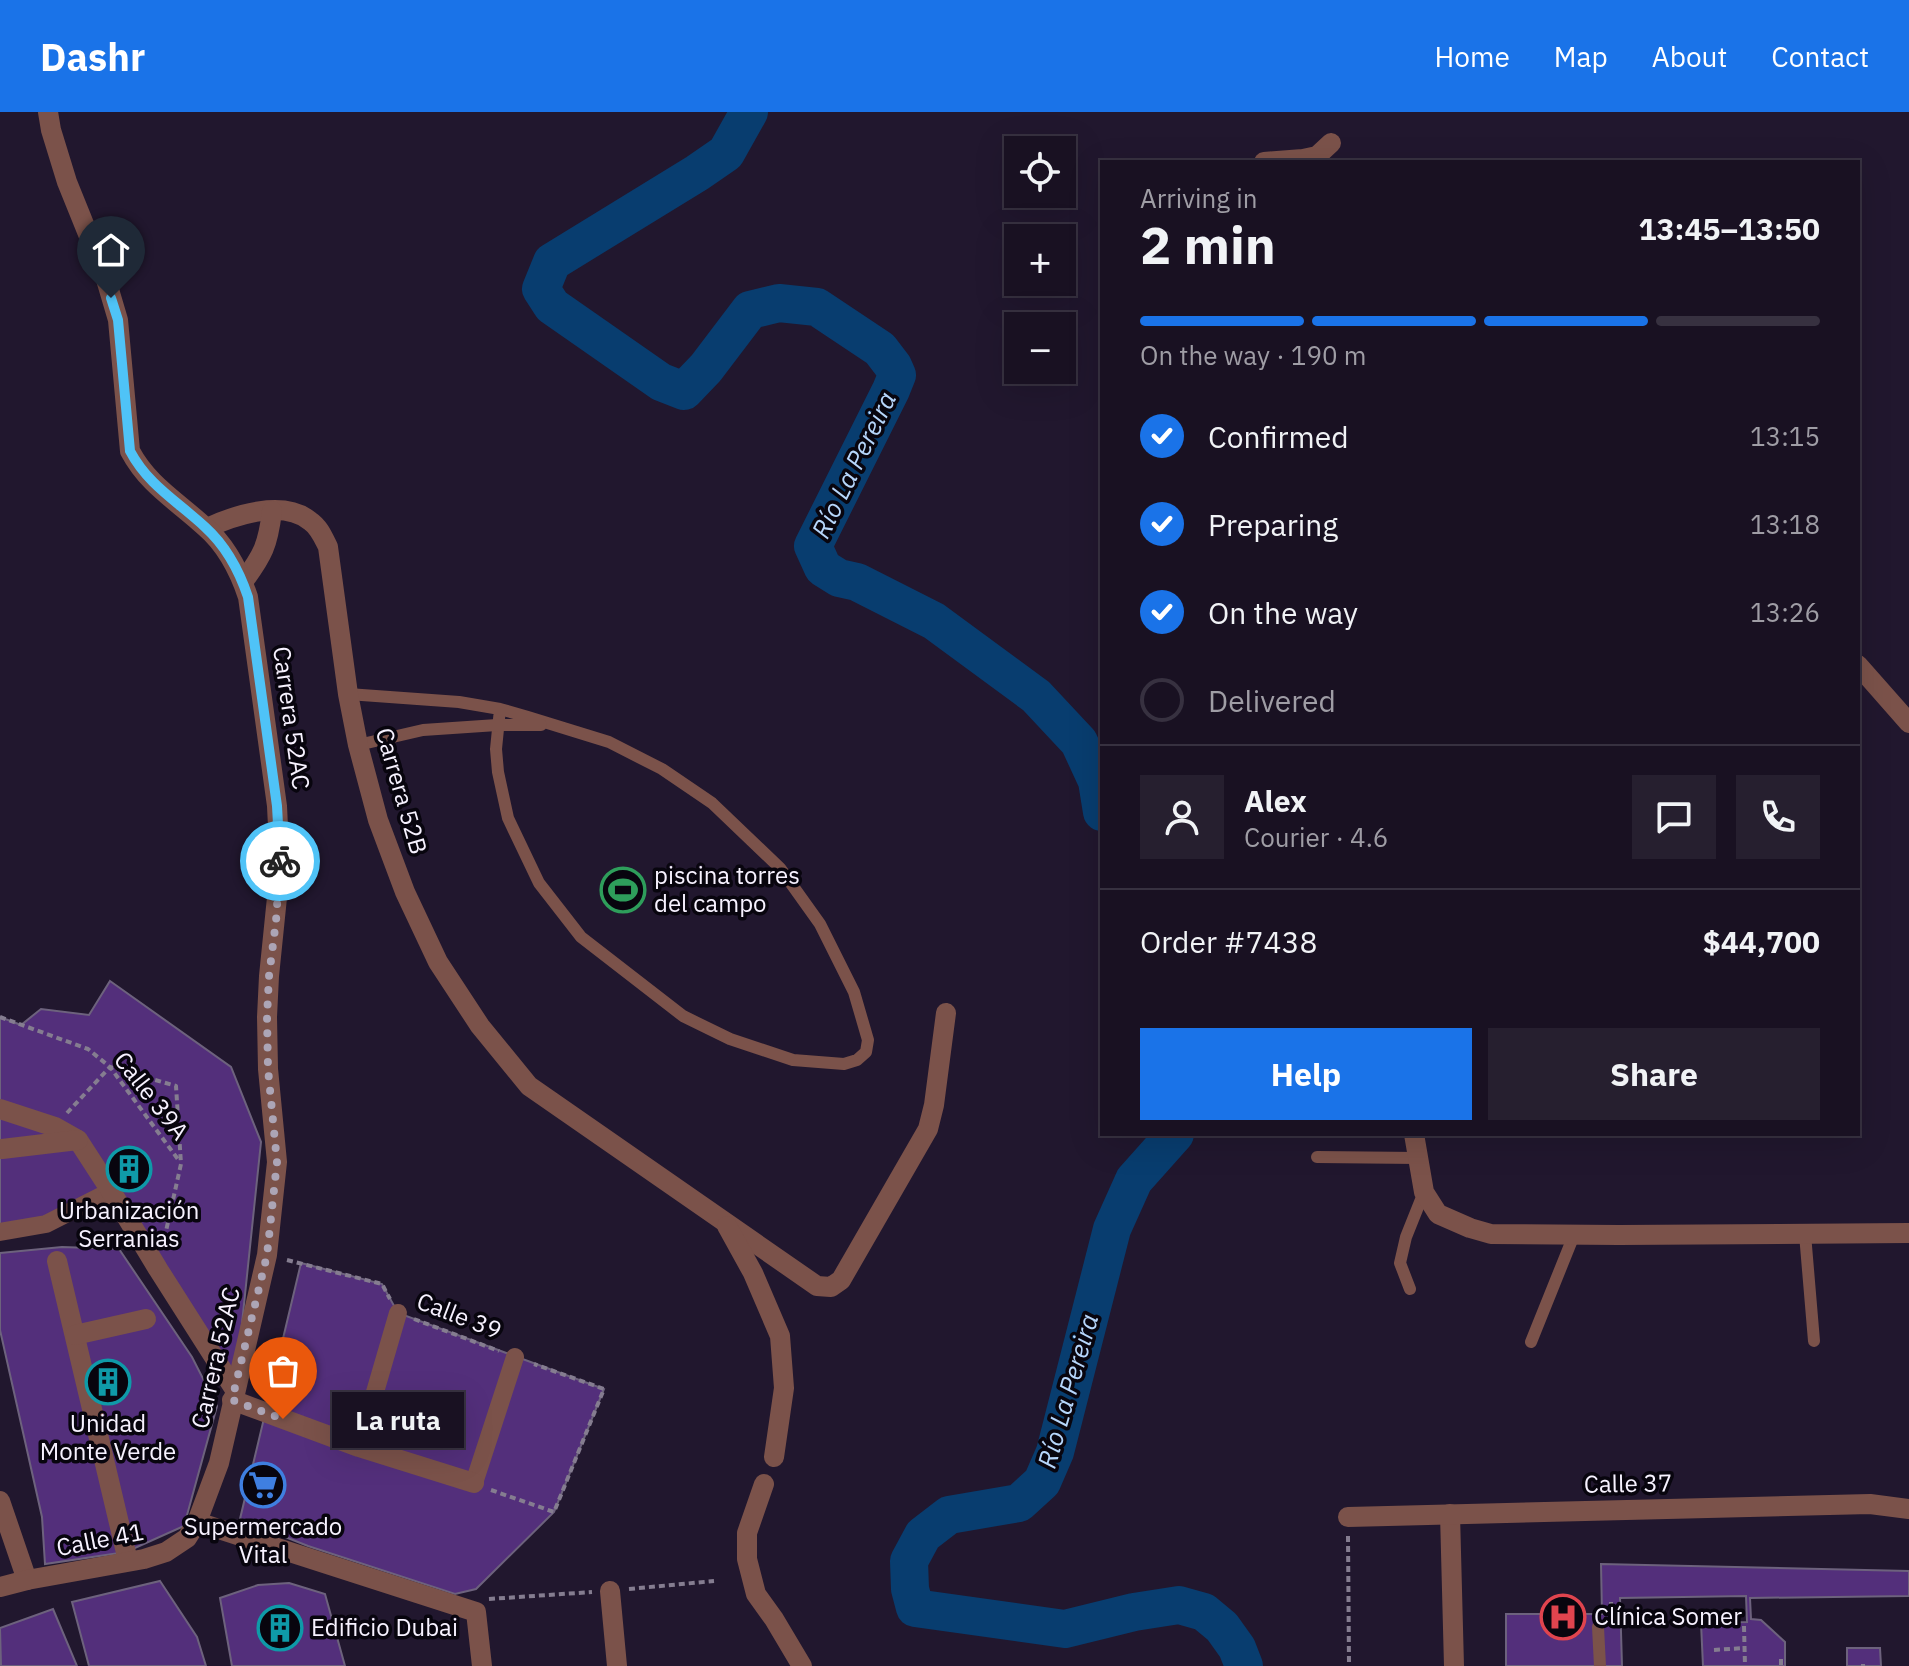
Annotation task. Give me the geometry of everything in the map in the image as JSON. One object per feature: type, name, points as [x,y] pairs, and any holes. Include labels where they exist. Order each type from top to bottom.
[{"type":"street","name":"Carrera 52AC","points":[[48,112],[67,182],[105,276],[118,320],[130,451],[138,467],[154,484],[207,528],[228,554],[248,597],[277,806],[280,868],[268,989],[268,1069],[277,1162],[267,1255],[219,1463],[197,1522]]},
{"type":"street","points":[[1290,160],[1317,156],[1331,143]]},
{"type":"street","points":[[243,582],[258,561],[269,537],[272,511]]},
{"type":"street","name":"Carrera 52B","points":[[207,528],[227,518],[249,513],[291,511],[310,520],[321,533],[328,547],[358,745],[378,820],[405,892],[438,962],[480,1026],[529,1086],[817,1286],[831,1287],[841,1280],[928,1129],[946,1013]]},
{"type":"street","points":[[1860,667],[1909,723]]},
{"type":"street","points":[[0,1109],[55,1127],[78,1140],[234,1395],[359,1447],[474,1483],[515,1357]]},
{"type":"street","points":[[1414,1136],[1424,1192],[1438,1214],[1491,1234],[1909,1233]]},
{"type":"street","points":[[1,1149],[78,1140]]},
{"type":"street","points":[[0,1232],[46,1224],[111,1191]]},
{"type":"street","points":[[725,1222],[753,1273],[780,1336],[784,1388],[774,1457]]},
{"type":"street","points":[[57,1261],[128,1561]]},
{"type":"street","points":[[359,1447],[398,1313]]},
{"type":"street","points":[[75,1335],[146,1319]]},
{"type":"street","points":[[764,1484],[747,1533],[747,1559],[756,1594],[802,1666]]},
{"type":"street","points":[[0,1501],[27,1580]]},
{"type":"street","name":"Calle 37","points":[[1348,1517],[1870,1504],[1909,1509]]},
{"type":"street","points":[[1450,1514],[1454,1666]]},
{"type":"street","points":[[197,1522],[476,1612],[482,1666]]},
{"type":"street","name":"Calle 41","points":[[0,1587],[166,1552],[187,1538],[197,1522]]},
{"type":"street","points":[[610,1591],[617,1666]]},
{"type":"lane","points":[[348,694],[459,702],[500,709],[609,742],[662,769],[712,803],[780,868],[820,924],[854,992],[868,1040],[866,1052],[857,1060],[844,1064],[793,1060],[730,1039],[683,1016],[581,937],[539,883],[508,818],[496,749],[500,709]]},
{"type":"lane","points":[[358,745],[423,730],[497,725],[556,726]]},
{"type":"lane","points":[[1317,1157],[1418,1158]]},
{"type":"lane","points":[[1410,1289],[1400,1263],[1406,1237],[1424,1192]]},
{"type":"lane","points":[[1805,1234],[1814,1341]]},
{"type":"lane","points":[[1531,1342],[1574,1235]]},
{"type":"lane","points":[[1598,1627],[1600,1666]]},
{"type":"path","name":"Calle 39A","points":[[0,1017],[88,1049],[110,1067],[181,1164]]},
{"type":"path","points":[[55,1127],[110,1067],[176,1086],[181,1164],[158,1269]]},
{"type":"path","name":"Calle 39","points":[[267,1255],[382,1284],[398,1313],[604,1389],[554,1512],[474,1483]]},
{"type":"path","points":[[1348,1517],[1349,1666]]},
{"type":"path","points":[[1744,1626],[1745,1666]]},
{"type":"path","points":[[1714,1650],[1745,1648]]},
{"type":"water","name":"piscina torres del campo","points":[[620,874],[640,894],[625,906],[607,885]]},
{"type":"building","name":"Urbanización Serranias","points":[[110,981],[231,1067],[261,1142],[235,1390],[102,1196],[0,1232],[0,1017],[21,1025],[41,1009],[89,1015]]},
{"type":"building","name":"Unidad Monte Verde","points":[[62,1247],[119,1249],[192,1357],[217,1406],[184,1526],[126,1552],[45,1564],[42,1517],[0,1330],[0,1253]]},
{"type":"building","points":[[301,1263],[382,1284],[398,1313],[604,1389],[554,1512],[476,1589],[455,1594],[308,1546],[240,1519]]},
{"type":"building","name":"Clínica Somer","points":[[1601,1564],[1909,1571],[1909,1596],[1750,1598],[1751,1619],[1761,1620],[1785,1642],[1785,1666],[1703,1666],[1701,1623],[1747,1622],[1746,1596],[1620,1598],[1622,1666],[1506,1666],[1506,1614],[1602,1614]]},
{"type":"building","points":[[160,1581],[197,1637],[206,1666],[89,1666],[72,1602]]},
{"type":"building","name":"Edificio Dubai","points":[[289,1583],[325,1594],[345,1666],[232,1666],[220,1598],[258,1585]]},
{"type":"building","points":[[53,1609],[77,1666],[1,1666],[0,1628]]},
{"type":"building","points":[[1847,1648],[1880,1648],[1881,1666],[1847,1666]]},
{"type":"waterway","name":"Río La Pereira","points":[[749,112],[726,153],[552,262],[541,289],[552,306],[661,382],[684,391],[706,368],[750,310],[779,303],[817,307],[880,349],[897,375],[813,546],[823,568],[934,621],[1036,696],[1079,742],[1097,781],[1100,800]]},
{"type":"waterway","name":"Río La Pereira","points":[[1173,1136],[1134,1180],[1112,1229],[1055,1452],[1042,1482],[1019,1503],[949,1515],[923,1535],[909,1561],[910,1589],[915,1608],[1065,1629],[1134,1612],[1179,1605],[1204,1612],[1222,1627],[1237,1648],[1244,1666]]},
{"type":"way so far","points":[[280,861],[267,1017],[268,1069],[277,1162],[267,1255],[232,1400],[283,1419]]},
{"type":"place","name":"piscina torres del campo","points":[[623,890]]},
{"type":"place","name":"Urbanización Serranias","points":[[129,1169]]},
{"type":"place","name":"Unidad Monte Verde","points":[[108,1382]]},
{"type":"place","name":"La ruta","points":[[283,1419]]},
{"type":"place","name":"Supermercado Vital","points":[[263,1485]]},
{"type":"place","name":"Clínica Somer","points":[[1563,1617]]},
{"type":"place","name":"Edificio Dubai","points":[[280,1628]]},
{"type":"route","points":[[111,298],[118,320],[130,451],[138,467],[154,484],[219,541],[236,567],[248,597],[277,806],[280,861]]}]
